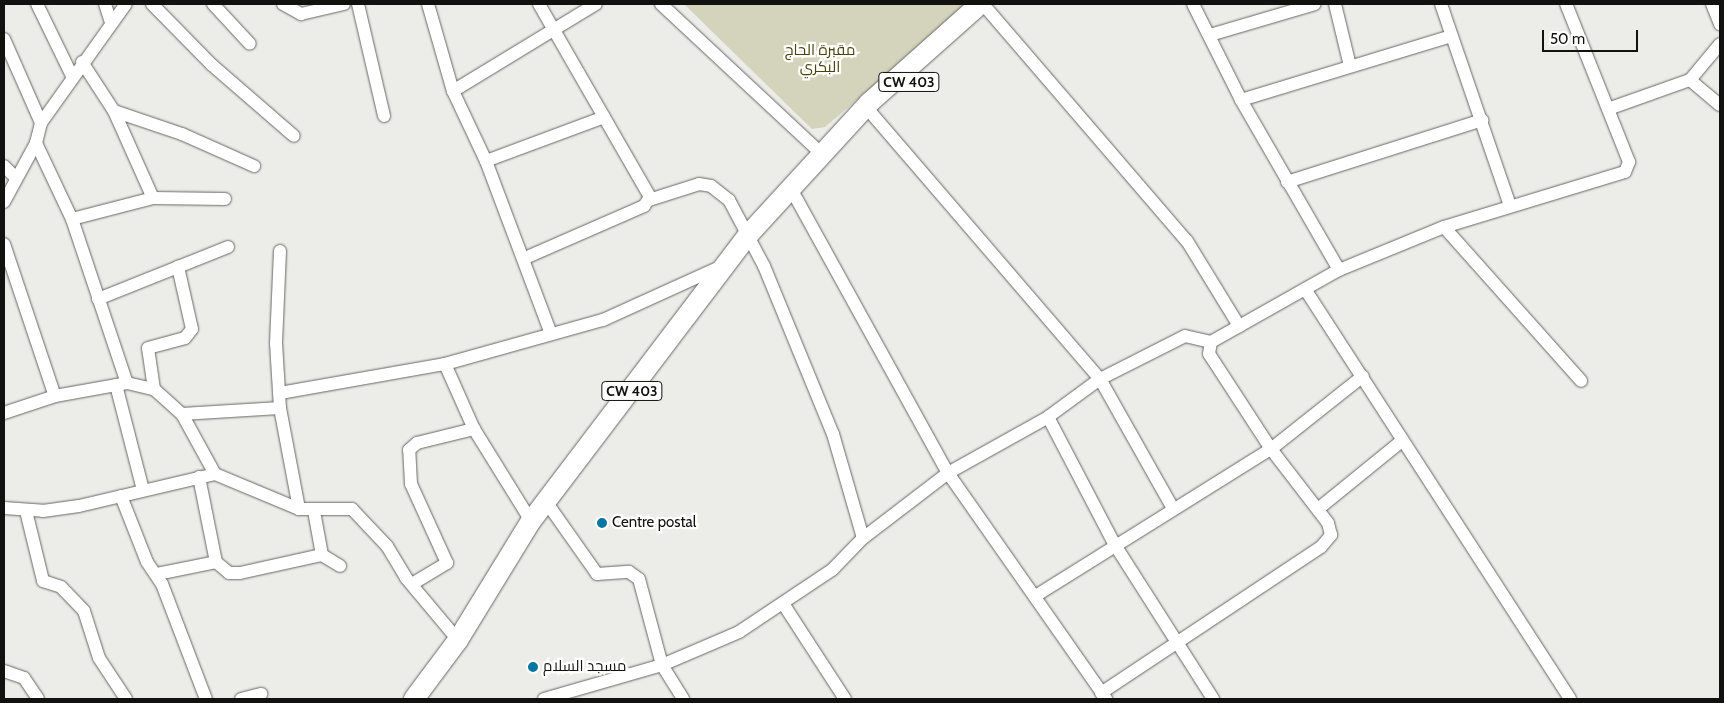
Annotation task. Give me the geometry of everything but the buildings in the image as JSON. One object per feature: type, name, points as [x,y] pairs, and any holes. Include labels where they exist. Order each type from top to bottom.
[{"type":"main road","name":"CW 403","points":[[399,699],[421,692],[458,640],[531,521],[732,260],[749,234],[820,153],[869,103],[987,6]]},
{"type":"main road","name":"CW 403","points":[[820,153],[872,114],[987,6]]},
{"type":"street","points":[[37,4],[72,76]]},
{"type":"street","points":[[105,4],[111,22]]},
{"type":"street","points":[[4,202],[36,143],[41,123],[82,62],[126,4]]},
{"type":"street","points":[[152,4],[212,65],[294,136]]},
{"type":"street","points":[[213,4],[250,44]]},
{"type":"street","points":[[283,4],[301,14],[344,4]]},
{"type":"street","points":[[358,4],[384,116]]},
{"type":"street","points":[[428,4],[453,91],[486,161],[551,334]]},
{"type":"street","points":[[524,258],[644,206],[649,200],[650,194],[539,4]]},
{"type":"street","points":[[453,91],[552,28],[596,4]]},
{"type":"street","points":[[660,4],[820,153]]},
{"type":"street","points":[[1193,4],[1241,100],[1339,270]]},
{"type":"street","points":[[1210,35],[1315,4]]},
{"type":"street","points":[[1335,4],[1350,66]]},
{"type":"street","points":[[1442,4],[1510,205]]},
{"type":"street","points":[[544,699],[592,693],[738,632],[784,605],[832,570],[863,538],[948,474],[1048,417],[1100,379],[1185,336],[1211,342],[1339,270],[1444,227],[1510,205],[1625,172],[1629,162],[1566,4]]},
{"type":"street","points":[[1712,4],[1720,24]]},
{"type":"street","points":[[987,6],[1187,241],[1239,326]]},
{"type":"street","points":[[1241,100],[1452,36]]},
{"type":"street","points":[[4,39],[41,123]]},
{"type":"street","points":[[1608,109],[1690,80],[1720,44]]},
{"type":"street","points":[[82,62],[114,111],[153,198]]},
{"type":"street","points":[[1690,80],[1720,104]]},
{"type":"street","points":[[114,111],[182,134],[254,166]]},
{"type":"street","points":[[872,114],[1100,379],[1172,507]]},
{"type":"street","points":[[486,161],[604,117]]},
{"type":"street","points":[[1287,182],[1482,120]]},
{"type":"street","points":[[36,143],[72,219],[98,299],[122,384],[143,490]]},
{"type":"street","points":[[4,166],[16,178]]},
{"type":"street","points":[[649,200],[689,186],[711,186],[728,200],[749,234],[833,434],[863,538]]},
{"type":"street","points":[[790,187],[948,474],[1037,595],[1104,696],[1328,540],[1331,529],[1318,509],[1271,449],[1209,354],[1211,342]]},
{"type":"street","points":[[72,219],[153,198],[225,199]]},
{"type":"street","points":[[1444,227],[1581,382]]},
{"type":"street","points":[[4,244],[56,396]]},
{"type":"street","points":[[98,299],[228,247]]},
{"type":"street","points":[[280,251],[276,343],[280,408],[299,509]]},
{"type":"street","points":[[280,393],[445,364],[602,320],[732,260]]},
{"type":"street","points":[[154,389],[148,348],[185,338],[192,329],[178,267]]},
{"type":"street","points":[[1305,289],[1570,699]]},
{"type":"street","points":[[445,364],[474,429],[531,521]]},
{"type":"street","points":[[1037,595],[1172,507],[1271,449],[1363,376]]},
{"type":"street","points":[[4,412],[56,396],[122,384],[154,389],[182,414],[215,474]]},
{"type":"street","points":[[182,414],[280,408]]},
{"type":"street","points":[[1048,417],[1115,545],[1213,699]]},
{"type":"street","points":[[412,584],[447,563],[411,484],[409,450],[417,443],[474,429]]},
{"type":"street","points":[[1318,509],[1403,440]]},
{"type":"street","points":[[4,508],[26,511],[121,496],[215,474],[299,509],[314,511],[352,509],[387,546],[412,584],[458,640]]},
{"type":"street","points":[[199,477],[216,562],[229,573],[240,573],[322,555],[340,566]]},
{"type":"street","points":[[121,496],[147,562],[157,574],[206,699]]},
{"type":"street","points":[[546,503],[597,574],[629,572],[639,579],[662,665],[683,699]]},
{"type":"street","points":[[26,511],[43,581],[61,588],[84,611],[99,658],[126,699]]},
{"type":"street","points":[[314,511],[322,555]]},
{"type":"street","points":[[157,574],[216,562]]},
{"type":"street","points":[[784,605],[845,699]]},
{"type":"street","points":[[4,671],[24,678],[38,699]]},
{"type":"street","points":[[242,699],[261,694]]},
{"type":"green space","name":"مقبرة الحاج البكري","points":[[684,4],[971,4],[825,127],[812,129]]},
{"type":"place","name":"Centre postal","points":[[602,523]]},
{"type":"place","name":"مسجد السلام","points":[[533,667]]}]
